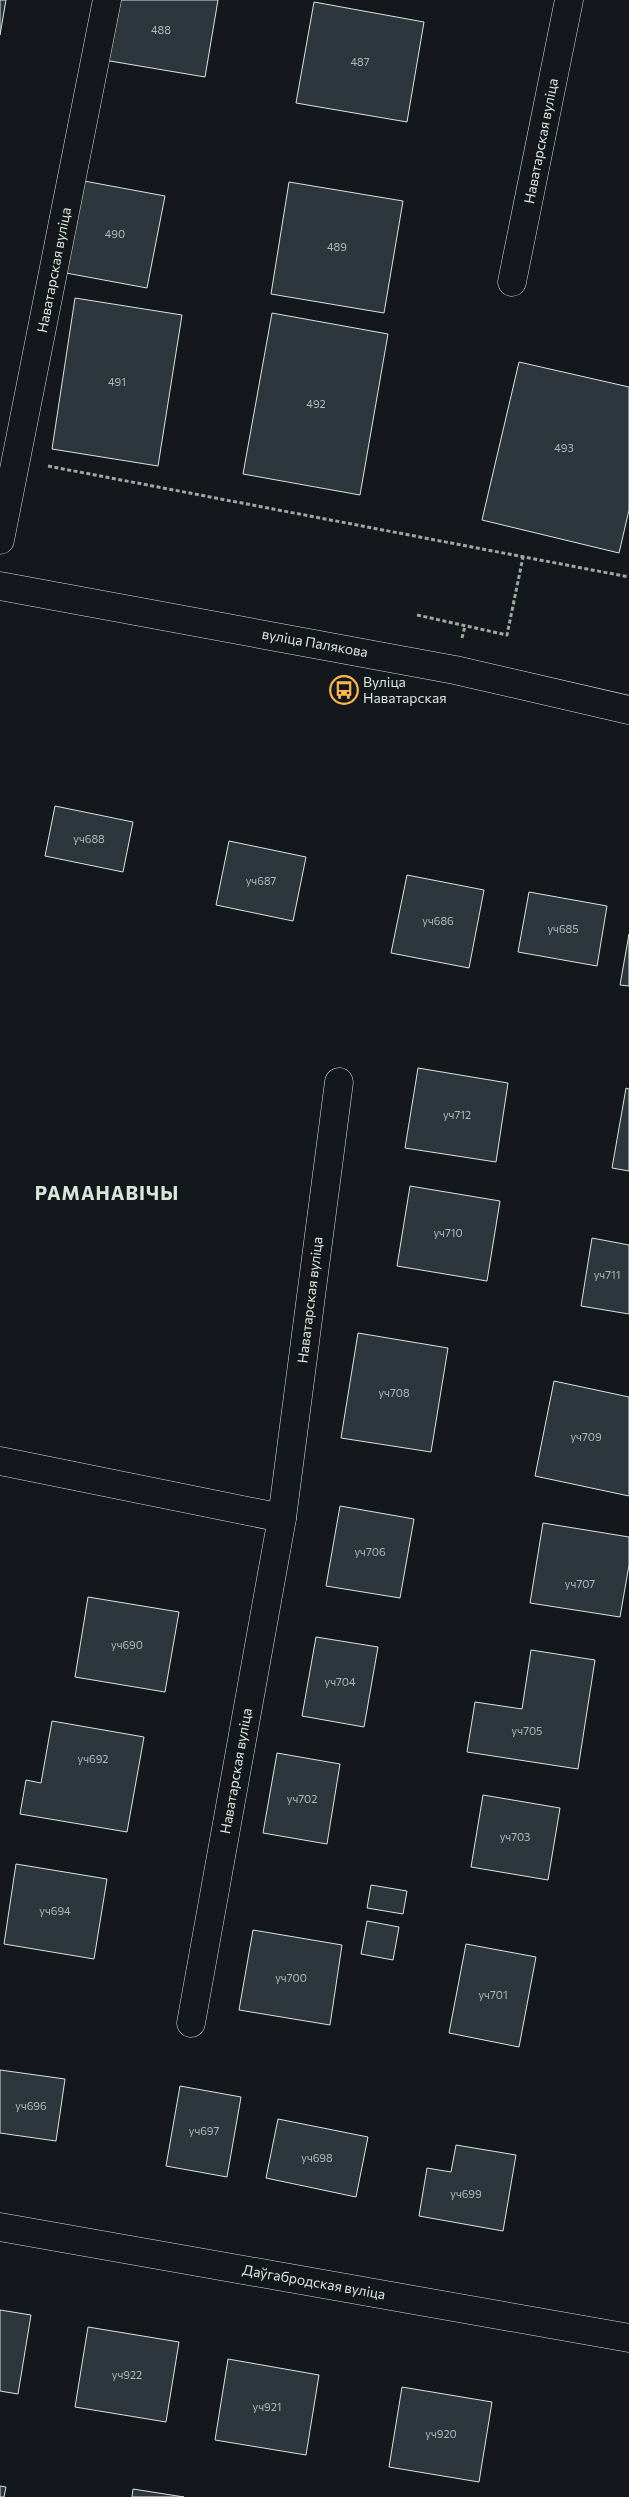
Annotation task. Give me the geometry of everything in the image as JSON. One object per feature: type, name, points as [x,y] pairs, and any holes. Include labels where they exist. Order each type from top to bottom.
[{"type":"street","name":"Наватарская вуліца","points":[[0,540],[107,0]]},
{"type":"street","name":"Наватарская вуліца","points":[[512,282],[569,0]]},
{"type":"street","name":"вуліца Палякова","points":[[0,586],[455,670],[629,710]]},
{"type":"street","name":"Наватарская вуліца","points":[[191,2023],[282,1518],[338,1082]]},
{"type":"street","points":[[0,1461],[282,1518]]},
{"type":"street","name":"Даўгабродская вуліца","points":[[0,2227],[629,2338]]},
{"type":"path","points":[[40,464],[629,577]]},
{"type":"path","points":[[416,615],[507,635],[523,557]]},
{"type":"building","points":[[0,0],[6,0],[0,35]]},
{"type":"building","points":[[114,0],[218,0],[205,77],[104,60]]},
{"type":"building","points":[[314,2],[424,22],[407,122],[296,103]]},
{"type":"building","points":[[84,181],[165,196],[147,288],[66,273]]},
{"type":"building","points":[[289,182],[403,201],[384,313],[271,294]]},
{"type":"building","points":[[75,298],[182,315],[158,466],[52,449]]},
{"type":"building","points":[[272,313],[388,334],[360,495],[243,474]]},
{"type":"building","points":[[519,362],[629,387],[629,510],[619,553],[482,520]]},
{"type":"building","points":[[55,806],[133,822],[123,872],[45,856]]},
{"type":"building","points":[[229,841],[306,857],[293,921],[216,905]]},
{"type":"building","points":[[407,875],[484,890],[469,968],[391,953]]},
{"type":"building","points":[[529,892],[607,906],[597,966],[518,952]]},
{"type":"building","points":[[629,934],[629,986],[620,985]]},
{"type":"building","points":[[418,1068],[508,1083],[496,1162],[405,1148]]},
{"type":"building","points":[[626,1088],[629,1089],[629,1171],[612,1168]]},
{"type":"building","points":[[410,1186],[500,1201],[487,1281],[397,1266]]},
{"type":"building","points":[[592,1238],[629,1245],[629,1314],[581,1306]]},
{"type":"building","points":[[358,1333],[448,1348],[431,1452],[341,1438]]},
{"type":"building","points":[[554,1381],[629,1397],[629,1496],[535,1476]]},
{"type":"building","points":[[340,1506],[414,1519],[400,1598],[326,1586]]},
{"type":"building","points":[[543,1523],[629,1537],[629,1565],[620,1617],[530,1603]]},
{"type":"building","points":[[88,1597],[179,1612],[165,1692],[75,1677]]},
{"type":"building","points":[[316,1637],[378,1647],[364,1727],[302,1716]]},
{"type":"building","points":[[531,1650],[595,1660],[578,1769],[467,1752],[475,1702],[522,1709]]},
{"type":"building","points":[[52,1721],[144,1737],[127,1832],[20,1814],[26,1780],[41,1783]]},
{"type":"building","points":[[277,1753],[340,1764],[327,1844],[263,1833]]},
{"type":"building","points":[[483,1795],[560,1808],[548,1880],[471,1867]]},
{"type":"building","points":[[16,1864],[107,1879],[94,1959],[4,1944]]},
{"type":"building","points":[[371,1885],[407,1891],[403,1914],[367,1908]]},
{"type":"building","points":[[367,1921],[399,1927],[393,1960],[361,1954]]},
{"type":"building","points":[[253,1930],[342,1945],[330,2025],[239,2010]]},
{"type":"building","points":[[466,1944],[536,1957],[519,2047],[449,2033]]},
{"type":"building","points":[[0,2070],[65,2079],[56,2141],[0,2133]]},
{"type":"building","points":[[180,2086],[241,2097],[227,2177],[166,2166]]},
{"type":"building","points":[[278,2119],[368,2137],[356,2197],[266,2178]]},
{"type":"building","points":[[456,2145],[516,2155],[503,2231],[419,2216],[427,2168],[451,2172]]},
{"type":"building","points":[[0,2310],[31,2315],[18,2394],[0,2391]]},
{"type":"building","points":[[88,2327],[179,2342],[166,2422],[75,2407]]},
{"type":"building","points":[[228,2359],[319,2375],[306,2455],[215,2440]]},
{"type":"building","points":[[402,2387],[492,2402],[479,2482],[389,2467]]},
{"type":"building","points":[[0,2486],[6,2487],[4,2497],[0,2497]]},
{"type":"building","points":[[133,2489],[184,2497],[132,2497]]},
{"type":"place","name":"Вуліца Наватарская","points":[[344,690]]},
{"type":"district","name":"РАМАНАВІЧЫ","points":[[107,1193]]}]
